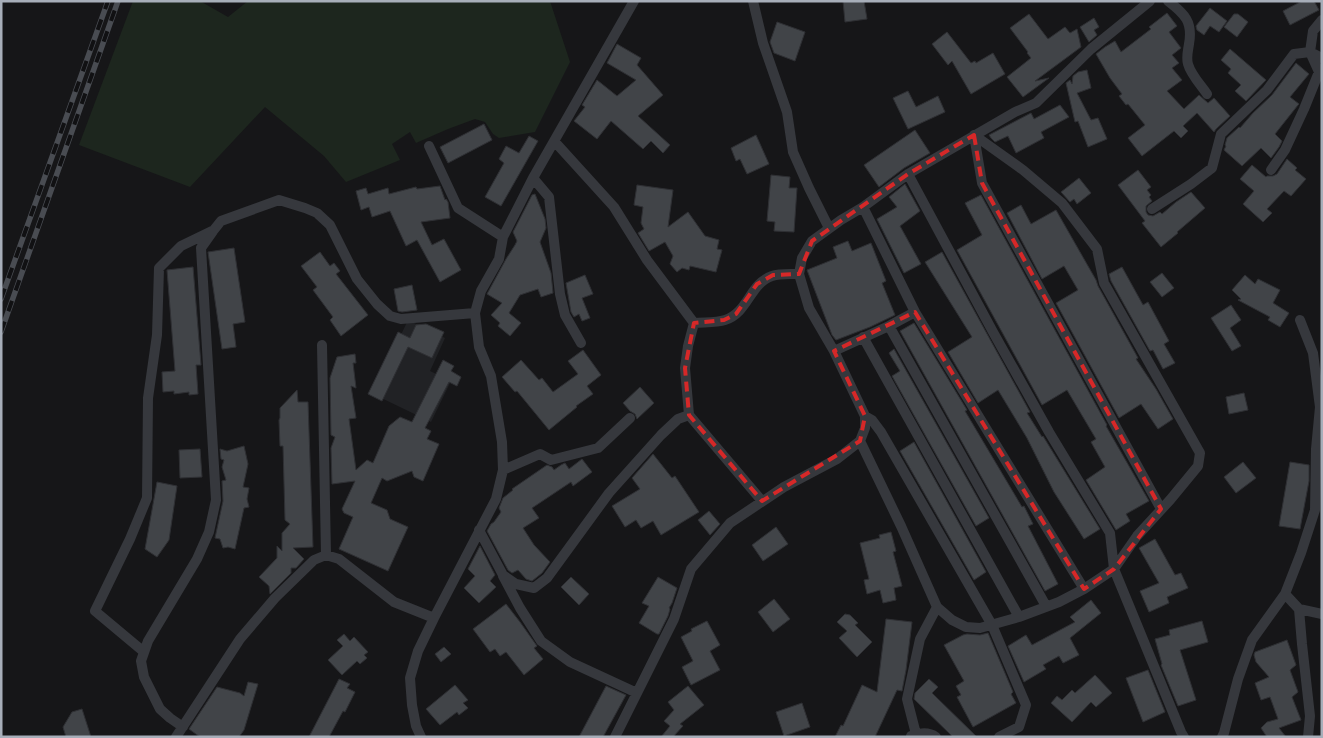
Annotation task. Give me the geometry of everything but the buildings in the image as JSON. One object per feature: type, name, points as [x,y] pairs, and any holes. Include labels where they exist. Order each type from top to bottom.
[{"type":"street","points":[[421,737],[416,726],[412,705],[410,678],[418,651],[478,530],[496,499],[503,470],[502,442],[491,376],[479,348],[475,312],[481,291],[499,259],[503,237],[533,178],[634,1]]},
{"type":"street","points":[[753,1],[763,43],[788,112],[793,152],[808,188],[829,228]]},
{"type":"street","points":[[615,737],[674,619],[691,569],[730,523],[784,487],[837,459],[860,441],[865,428],[865,416],[834,351],[809,308],[799,274],[802,258],[812,241],[908,174],[974,135],[1036,103],[1091,49],[1150,1]]},
{"type":"street","points":[[1168,1],[1185,16],[1188,22],[1190,36],[1187,55],[1188,65],[1207,94]]},
{"type":"street","points":[[1271,170],[1285,150],[1319,72],[1310,52],[1313,31],[1322,20]]},
{"type":"street","points":[[1152,209],[1212,168],[1220,134],[1267,90],[1294,54],[1310,52],[1322,58]]},
{"type":"street","points":[[860,441],[937,607],[952,620],[966,627],[980,628],[1019,618],[1084,589],[1114,569],[1137,536],[1198,466],[1200,453],[1104,283],[1097,249],[1062,203],[1023,170],[974,135]]},
{"type":"street","points":[[974,135],[982,183],[1161,509]]},
{"type":"street","points":[[555,142],[614,207],[647,260],[694,323]]},
{"type":"street","points":[[429,146],[458,208],[503,237]]},
{"type":"street","points":[[908,174],[1049,432],[1110,533],[1114,569],[1184,737]]},
{"type":"street","points":[[533,178],[549,197],[560,294],[565,315],[581,343]]},
{"type":"street","points":[[183,727],[160,710],[144,677],[141,661],[148,641],[197,559],[209,532],[216,500],[201,248],[221,221],[279,200],[317,213],[330,226],[357,279],[377,304],[390,316],[401,319],[475,312]]},
{"type":"street","points":[[863,207],[915,312],[1084,589]]},
{"type":"street","points":[[144,652],[95,611],[130,539],[147,498],[148,398],[157,335],[159,268],[181,246],[213,231]]},
{"type":"street","points":[[694,323],[724,320],[736,314],[747,302],[757,284],[773,275],[799,274]]},
{"type":"street","points":[[834,351],[890,326],[915,312]]},
{"type":"street","points":[[1222,737],[1238,679],[1252,640],[1285,594],[1318,510],[1316,449],[1320,394],[1314,353],[1300,320]]},
{"type":"street","points":[[694,323],[685,368],[689,415],[762,501]]},
{"type":"street","points":[[890,326],[1046,606]]},
{"type":"street","points":[[863,337],[1019,618]]},
{"type":"street","points":[[322,345],[326,555]]},
{"type":"street","points":[[503,575],[516,584],[534,588],[547,578],[609,493],[678,419],[689,415]]},
{"type":"street","points":[[865,416],[872,420],[881,432],[992,625],[1026,705],[1019,727],[999,737]]},
{"type":"street","points":[[503,470],[540,454],[551,460],[598,448],[630,418]]},
{"type":"street","points":[[478,530],[520,608],[541,640],[570,662],[638,693]]},
{"type":"street","points":[[176,737],[240,640],[275,598],[314,560],[326,555],[339,559],[394,602],[434,618]]},
{"type":"street","points":[[1285,594],[1299,609],[1322,614]]},
{"type":"street","points":[[936,737],[931,734],[913,736],[908,699],[920,639],[937,607]]},
{"type":"street","points":[[1299,609],[1310,716],[1308,737]]},
{"type":"highlighted area","points":[[974,135],[982,183],[1161,509],[1114,569],[1084,589],[915,312],[834,351],[865,416],[860,441],[762,501],[689,415],[685,368],[694,323],[724,320],[736,314],[757,284],[773,275],[799,274],[812,241],[908,174]]},
{"type":"shaded area","points":[[133,1],[200,1],[228,17],[248,1],[550,1],[570,62],[535,132],[499,138],[493,134],[485,122],[475,119],[416,143],[410,132],[392,144],[400,160],[346,182],[324,156],[265,107],[190,187],[79,145]]},
{"type":"shaded area","points":[[408,320],[445,338],[430,371],[451,381],[431,422],[373,394]]},
{"type":"railway","points":[[1,299],[108,1]]},
{"type":"railway","points":[[1,332],[118,1]]}]
